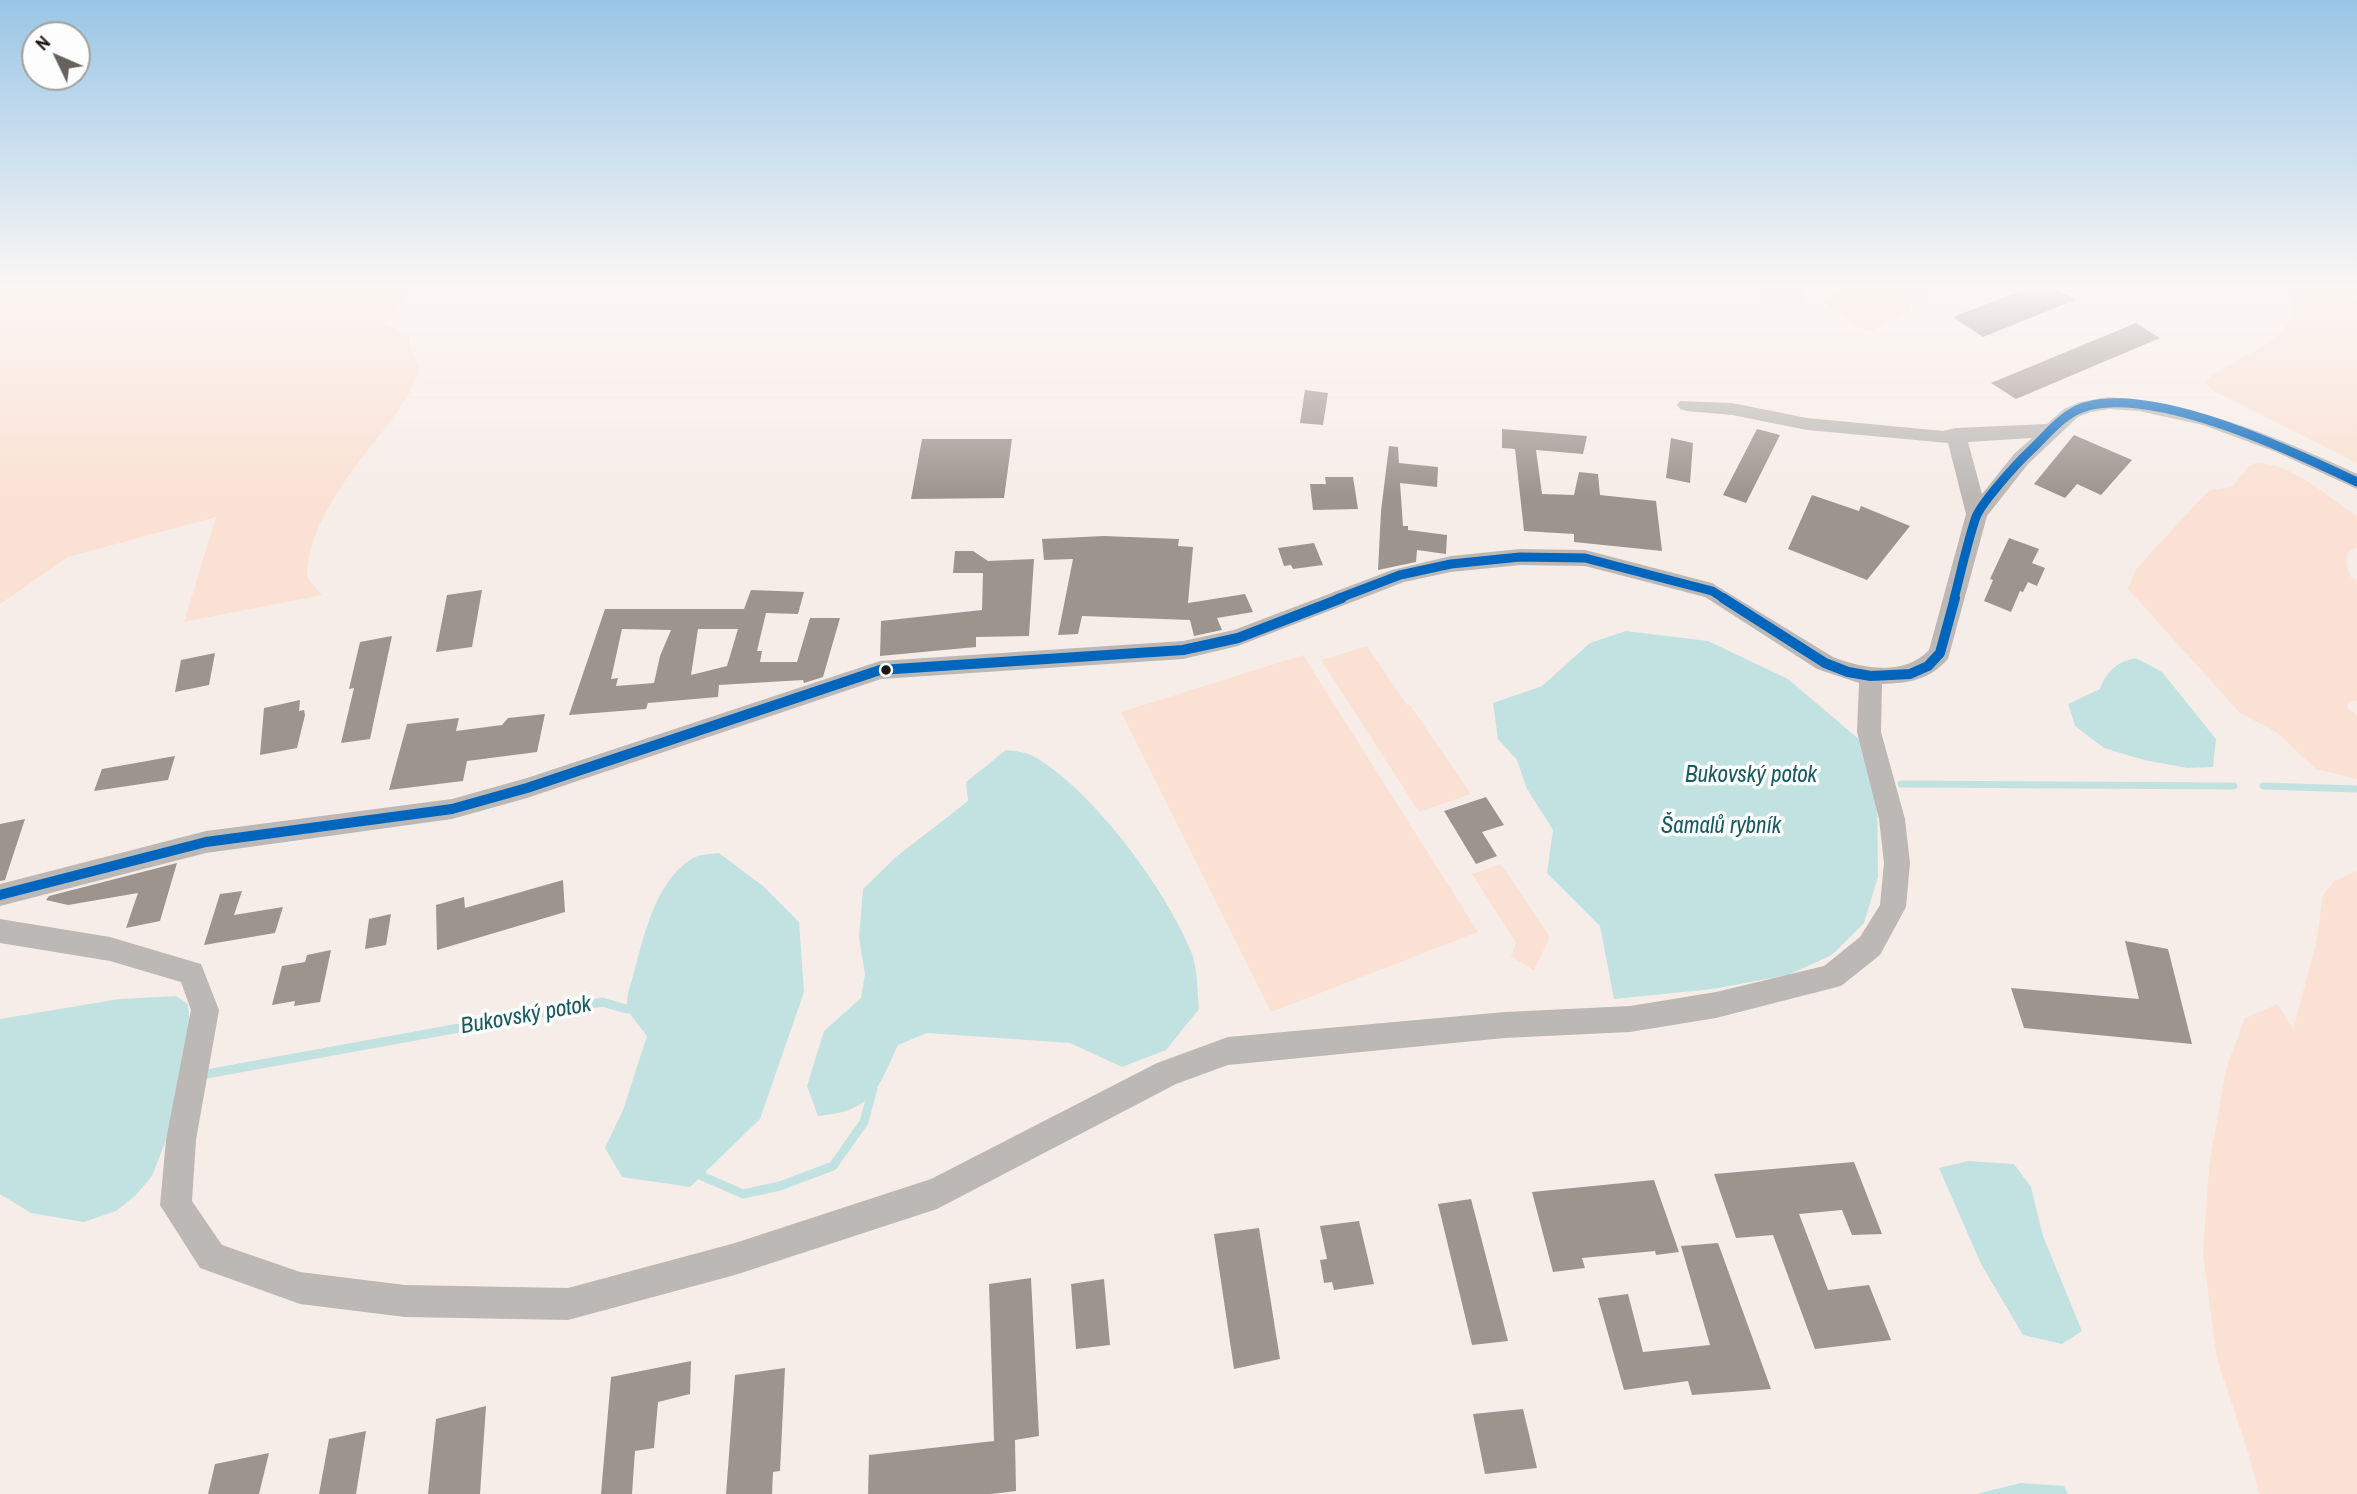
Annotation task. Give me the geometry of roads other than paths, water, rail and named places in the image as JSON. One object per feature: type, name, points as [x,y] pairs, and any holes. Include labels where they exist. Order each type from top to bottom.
[{"type":"street","points":[[0,895],[206,842],[452,809],[527,788],[880,670],[1183,650],[1238,638],[1399,575],[1451,564],[1520,557],[1585,558],[1712,591],[1825,663],[1848,672],[1871,676],[1910,674],[1928,666],[1940,653],[1977,514],[2021,459],[2071,413],[2087,406],[2109,403],[2171,410],[2208,419],[2283,447],[2357,482]]},
{"type":"street","points":[[1687,405],[1732,409],[1807,424],[1943,437],[2051,430]]},
{"type":"street","points":[[1956,435],[1977,514]]},
{"type":"street","points":[[0,931],[110,949],[191,973],[205,1010],[181,1140],[176,1205],[211,1256],[300,1289],[405,1301],[568,1304],[735,1259],[937,1193],[1167,1073],[1228,1051],[1506,1025],[1630,1019],[1716,1005],[1831,977],[1870,946],[1893,906],[1897,863],[1892,819],[1869,732],[1871,676]]},
{"type":"water","name":"Šamalů rybník","points":[[1626,631],[1708,641],[1788,679],[1861,741],[1877,782],[1878,877],[1864,923],[1832,955],[1788,975],[1713,989],[1614,999],[1600,926],[1547,873],[1553,830],[1527,789],[1517,760],[1498,739],[1493,703],[1542,686],[1590,643]]},
{"type":"water","points":[[2136,658],[2162,672],[2216,739],[2213,767],[2187,768],[2144,760],[2104,748],[2075,726],[2068,704],[2100,689],[2114,668]]},
{"type":"water","points":[[1006,750],[1033,756],[1059,774],[1105,818],[1126,844],[1164,899],[1191,951],[1199,1009],[1166,1050],[1122,1067],[1070,1043],[927,1033],[898,1045],[878,1086],[862,1103],[851,1109],[818,1116],[807,1086],[824,1031],[861,998],[865,974],[859,938],[863,889],[896,857],[968,801],[966,782]]},
{"type":"water","points":[[719,853],[763,886],[799,922],[804,992],[760,1119],[690,1187],[622,1177],[605,1148],[623,1110],[647,1036],[626,1009],[643,938],[657,901],[678,869],[693,858]]},
{"type":"water","points":[[176,996],[188,1004],[191,1036],[166,1140],[152,1176],[136,1195],[116,1211],[84,1222],[31,1213],[0,1194],[0,1019],[119,999]]},
{"type":"water","points":[[1968,1161],[2014,1164],[2031,1187],[2043,1236],[2082,1331],[2062,1344],[2023,1335],[1981,1264],[1939,1168]]},
{"type":"water","points":[[2021,1483],[2064,1486],[2068,1494],[1976,1494]]},
{"type":"waterway","name":"Bukovský potok","points":[[1901,784],[2234,786]]},
{"type":"waterway","name":"Bukovský potok","points":[[2263,786],[2357,789]]},
{"type":"waterway","name":"Bukovský potok","points":[[201,1075],[602,1002],[626,1009],[633,1007]]},
{"type":"waterway","name":"Bukovský potok","points":[[701,1168],[702,1176],[743,1194],[780,1186],[833,1166],[864,1122],[873,1088]]}]
